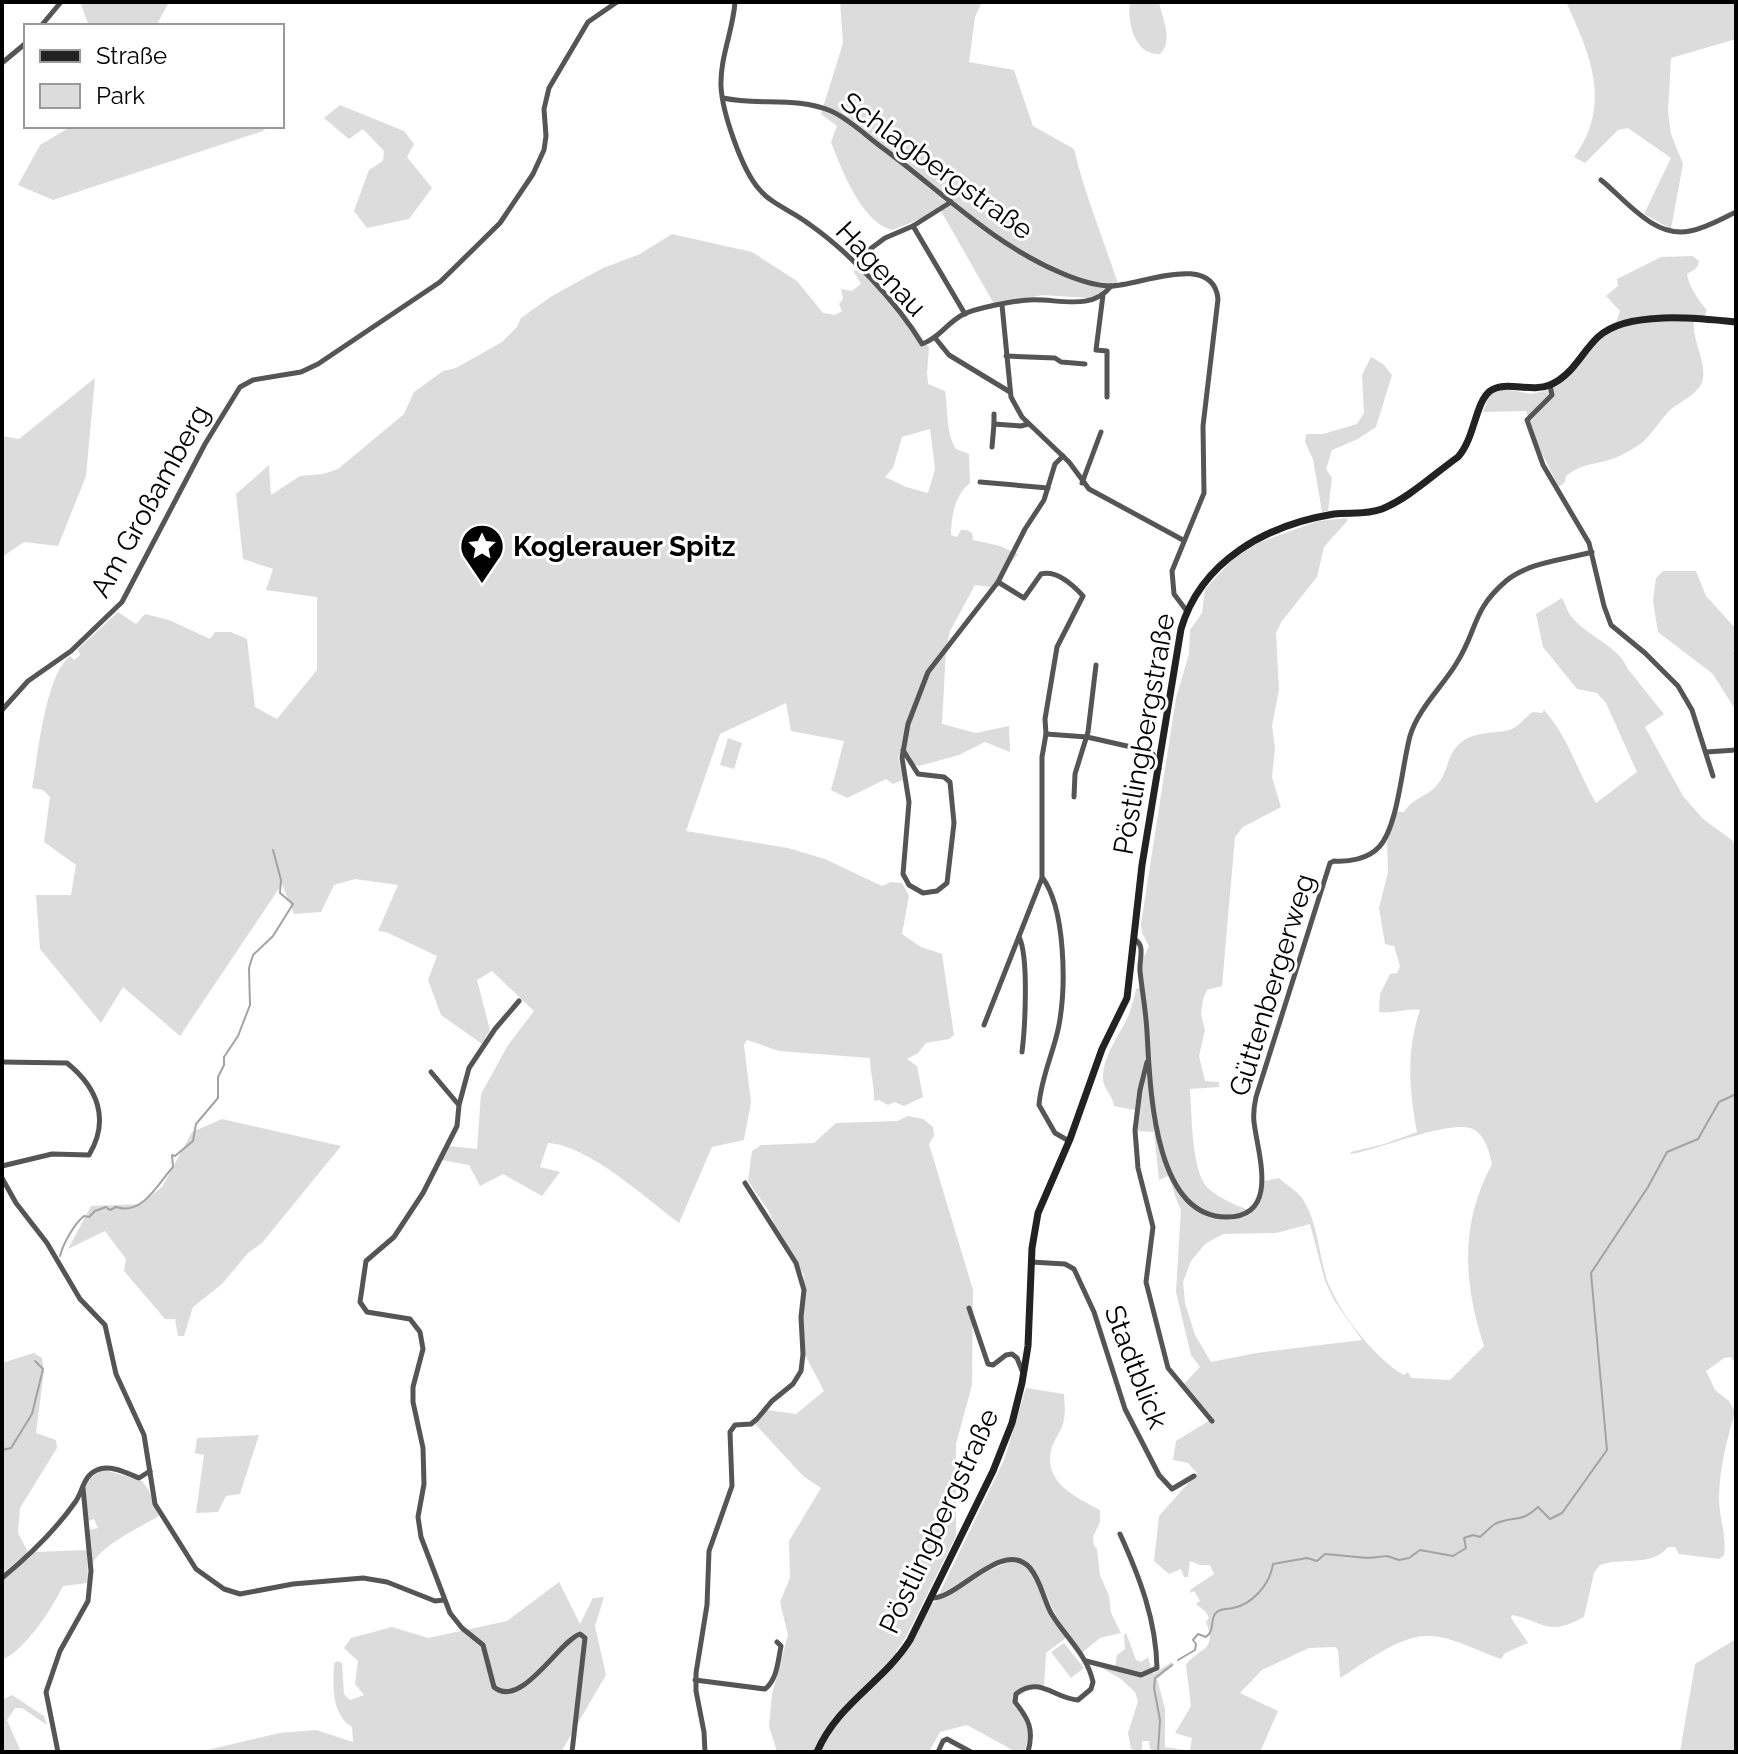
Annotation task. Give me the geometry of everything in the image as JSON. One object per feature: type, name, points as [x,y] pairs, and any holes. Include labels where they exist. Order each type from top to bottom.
[{"type":"main road","points":[[1550,385],[1566,376],[1600,335],[1618,324],[1655,320],[1736,322]]},
{"type":"main road","name":"Pöstlingbergstraße","points":[[817,1752],[844,1709],[900,1655],[931,1598],[999,1457],[1012,1423],[1024,1373],[1030,1327],[1038,1213],[1069,1141],[1102,1049],[1125,1005],[1142,865],[1186,610],[1218,566],[1253,541],[1316,518],[1374,512],[1404,496],[1465,449],[1482,403],[1491,391],[1505,386],[1527,389],[1550,385]]},
{"type":"street","points":[[43,24],[61,2]]},
{"type":"street","name":"Am Großamberg","points":[[2,710],[28,681],[71,651],[122,602],[240,387],[261,378],[301,372],[318,364],[440,282],[500,223],[533,174],[544,150],[544,109],[549,88],[588,22],[617,2]]},
{"type":"street","points":[[723,98],[721,73],[735,2]]},
{"type":"street","points":[[2,63],[24,45]]},
{"type":"street","name":"Schlagbergstraße","points":[[723,98],[803,104],[831,111],[897,158],[985,229],[1030,258],[1071,277],[1111,286],[1161,275],[1191,274],[1208,280],[1217,291],[1203,426],[1204,493],[1173,565],[1172,579],[1176,598],[1186,610]]},
{"type":"street","name":"Hagenau","points":[[723,98],[723,112],[759,190],[809,223],[854,261],[922,344],[936,339],[965,314],[1029,300],[1077,302],[1103,294]]},
{"type":"street","points":[[1601,180],[1647,219],[1671,231],[1691,231],[1736,212]]},
{"type":"street","points":[[854,261],[885,238],[913,226],[951,202]]},
{"type":"street","points":[[913,226],[965,314]]},
{"type":"street","points":[[1107,397],[1107,351],[1096,350],[1103,294],[1111,286]]},
{"type":"street","points":[[1002,305],[1010,392],[1013,403],[1028,424],[1063,456],[1082,483],[1093,492],[1183,540]]},
{"type":"street","points":[[936,339],[949,355],[1010,392]]},
{"type":"street","points":[[1006,356],[1055,358],[1061,362],[1085,364]]},
{"type":"street","points":[[1550,385],[1552,395],[1527,420],[1543,465],[1585,532],[1611,625],[1678,686],[1692,710],[1713,776]]},
{"type":"street","points":[[992,447],[994,414]]},
{"type":"street","points":[[994,424],[1028,424]]},
{"type":"street","points":[[1082,483],[1101,432]]},
{"type":"street","points":[[903,750],[918,774],[944,777],[950,782],[954,823],[948,879],[942,888],[933,893],[912,888],[903,874],[909,802],[903,750],[908,724],[928,672],[998,582],[1048,488],[1055,464],[1063,456]]},
{"type":"street","points":[[980,482],[1048,488]]},
{"type":"street","name":"Güttenbergerweg","points":[[1134,939],[1141,947],[1156,1134],[1165,1160],[1179,1188],[1196,1205],[1214,1215],[1232,1217],[1247,1210],[1258,1198],[1263,1177],[1254,1121],[1256,1097],[1325,880],[1334,861],[1365,857],[1385,838],[1412,731],[1460,657],[1483,604],[1520,571],[1592,552]]},
{"type":"street","points":[[984,1025],[1042,877],[1045,719],[1057,647],[1083,596],[1066,581],[1048,572],[1041,574],[1024,598],[998,582]]},
{"type":"street","points":[[1074,797],[1075,774],[1087,737],[1096,665]]},
{"type":"street","points":[[1046,734],[1087,737],[1151,751],[1154,765],[1159,769]]},
{"type":"street","points":[[1706,752],[1736,750]]},
{"type":"street","points":[[1042,877],[1050,888],[1055,905],[1062,979],[1059,1026],[1039,1105],[1055,1133],[1069,1141]]},
{"type":"street","points":[[1019,937],[1024,978],[1022,1052]]},
{"type":"street","points":[[519,1001],[495,1029],[469,1068],[457,1126],[423,1193],[394,1237],[366,1261],[360,1302],[367,1312],[395,1314],[410,1319],[422,1339],[423,1349],[413,1387],[424,1466],[418,1523],[421,1537],[444,1600],[458,1624],[483,1645],[498,1691],[515,1688],[528,1681],[570,1638],[580,1634],[584,1636],[586,1643],[572,1752]]},
{"type":"street","points":[[1148,1061],[1142,1076],[1135,1130],[1138,1168],[1153,1227],[1146,1282],[1169,1370],[1212,1421]]},
{"type":"street","points":[[2,1062],[67,1063],[89,1090],[101,1113],[97,1140],[89,1155],[52,1154],[2,1166]]},
{"type":"street","points":[[431,1072],[459,1105]]},
{"type":"street","points":[[2,1178],[23,1214],[47,1243],[80,1299],[105,1325],[116,1374],[144,1435],[157,1508],[201,1574],[230,1591],[250,1594],[293,1584],[363,1578],[387,1582],[435,1601],[444,1600]]},
{"type":"street","points":[[705,1752],[695,1680],[707,1605],[709,1551],[732,1486],[731,1429],[738,1424],[751,1424],[757,1419],[796,1380],[803,1360],[803,1278],[745,1183]]},
{"type":"street","name":"Stadtblick","points":[[1033,1262],[1068,1265],[1078,1274],[1094,1312],[1125,1409],[1165,1484],[1172,1489],[1194,1476]]},
{"type":"street","name":"Pöstlingbergstraße","points":[[969,1308],[988,1364],[993,1365],[1012,1354],[1024,1373]]},
{"type":"street","points":[[2,1578],[49,1535],[76,1502],[88,1476],[98,1469],[113,1469],[139,1478],[152,1490]]},
{"type":"street","points":[[139,1478],[151,1471]]},
{"type":"street","points":[[58,1752],[46,1692],[60,1651],[88,1601],[90,1565],[83,1488]]},
{"type":"street","points":[[1086,1661],[1137,1674],[1147,1674],[1157,1668],[1149,1612],[1137,1570],[1120,1534]]},
{"type":"street","points":[[931,1598],[940,1597],[967,1579],[1012,1559],[1021,1561],[1033,1571],[1052,1614],[1086,1661],[1093,1684],[1080,1699],[1072,1700],[1037,1686],[1025,1688],[1016,1694],[1015,1702],[1030,1723],[1028,1752]]},
{"type":"street","points":[[695,1680],[765,1689],[774,1678],[781,1646],[777,1642]]},
{"type":"street","points":[[938,1752],[947,1739],[971,1752]]},
{"type":"green space","points":[[80,2],[169,2],[157,24],[88,24]]},
{"type":"green space","points":[[840,2],[982,2],[975,17],[969,62],[1014,70],[1033,126],[1074,149],[1119,287],[1088,298],[1043,295],[994,304],[941,211],[892,230],[871,217],[854,193],[831,142],[837,126],[821,114],[843,43]]},
{"type":"green space","points":[[1130,2],[1159,2],[1167,36],[1160,54],[1151,53],[1138,43],[1131,28]]},
{"type":"green space","points":[[1566,2],[1736,2],[1736,39],[1671,58],[1668,112],[1671,134],[1683,164],[1671,229],[1644,214],[1671,158],[1628,128],[1618,130],[1585,163],[1574,157],[1586,138],[1595,99],[1589,60]]},
{"type":"green space","points":[[340,105],[404,131],[414,144],[407,157],[432,188],[409,219],[367,228],[354,211],[369,170],[383,161],[384,151],[363,129],[349,139],[324,118]]},
{"type":"green space","points":[[69,128],[266,128],[53,200],[18,185],[40,145]]},
{"type":"green space","points":[[672,234],[752,252],[797,281],[823,313],[835,315],[842,311],[839,304],[843,299],[841,289],[852,291],[861,284],[854,272],[857,268],[918,331],[929,348],[928,384],[945,391],[953,443],[956,449],[969,454],[970,483],[955,506],[951,535],[957,537],[961,530],[967,530],[972,533],[973,540],[1018,554],[991,587],[975,585],[950,631],[946,649],[942,724],[976,733],[1009,726],[1010,752],[985,742],[959,755],[919,766],[914,764],[910,755],[898,756],[903,780],[893,784],[886,779],[847,798],[831,790],[844,741],[791,731],[786,703],[720,734],[686,831],[788,848],[825,859],[882,886],[891,882],[902,883],[909,896],[902,934],[921,947],[942,954],[954,1035],[949,1039],[926,1043],[918,1053],[907,1059],[917,1066],[923,1097],[904,1106],[874,1101],[870,1058],[779,1051],[747,1040],[744,1045],[751,1102],[744,1140],[712,1147],[679,1223],[599,1163],[564,1146],[548,1143],[540,1167],[560,1172],[542,1196],[503,1174],[480,1186],[469,1165],[441,1160],[449,1146],[477,1149],[481,1094],[508,1045],[534,1011],[492,971],[477,980],[490,1030],[482,1044],[441,1015],[428,980],[437,956],[378,931],[398,885],[355,879],[334,885],[321,912],[294,914],[282,884],[180,1036],[123,987],[101,1023],[40,949],[36,895],[71,895],[76,865],[44,842],[50,797],[43,790],[32,788],[54,680],[70,656],[74,660],[80,655],[78,649],[118,612],[136,624],[145,614],[169,620],[210,639],[215,632],[231,632],[247,639],[255,707],[277,719],[317,670],[317,597],[266,590],[273,569],[243,559],[236,494],[269,465],[271,495],[300,476],[338,469],[404,414],[414,392],[443,371],[456,368],[502,342],[517,327],[521,318],[552,296],[603,268],[640,254]],"holes":[[[930,429],[935,469],[928,493],[885,477],[893,468],[902,437]]]},
{"type":"green space","points":[[1693,256],[1699,261],[1695,269],[1687,274],[1688,279],[1707,310],[1704,317],[1695,318],[1694,324],[1703,371],[1701,384],[1668,412],[1641,443],[1617,457],[1573,471],[1559,487],[1541,452],[1526,411],[1483,412],[1490,394],[1505,389],[1531,394],[1549,390],[1578,367],[1595,344],[1614,328],[1620,311],[1606,296],[1618,286],[1617,279],[1661,257]]},
{"type":"green space","points":[[1371,357],[1383,364],[1392,375],[1376,427],[1332,450],[1326,469],[1332,478],[1328,511],[1322,512],[1313,459],[1305,442],[1306,434],[1323,434],[1357,424],[1364,413],[1362,375]]},
{"type":"green space","points":[[95,378],[86,476],[58,546],[24,542],[2,557],[2,436],[19,439]]},
{"type":"green space","points":[[1348,520],[1324,547],[1317,577],[1276,633],[1279,690],[1272,726],[1275,748],[1272,777],[1281,807],[1243,827],[1235,837],[1222,986],[1207,990],[1203,999],[1201,1014],[1205,1030],[1199,1056],[1205,1081],[1219,1082],[1219,1087],[1190,1089],[1193,1141],[1202,1179],[1217,1195],[1251,1211],[1260,1197],[1264,1181],[1279,1178],[1297,1192],[1309,1212],[1327,1280],[1340,1306],[1370,1347],[1404,1375],[1408,1372],[1411,1378],[1450,1380],[1484,1346],[1472,1299],[1468,1254],[1474,1209],[1492,1164],[1482,1137],[1475,1130],[1465,1127],[1451,1128],[1351,1152],[1417,1132],[1410,1071],[1412,1041],[1420,1010],[1379,1012],[1380,994],[1390,974],[1397,973],[1400,966],[1394,946],[1385,944],[1379,908],[1388,872],[1387,842],[1396,812],[1404,812],[1437,785],[1451,754],[1466,739],[1510,730],[1533,712],[1542,713],[1544,710],[1566,743],[1596,803],[1637,772],[1606,703],[1597,693],[1577,689],[1543,647],[1536,614],[1562,598],[1577,623],[1618,654],[1664,714],[1645,727],[1683,796],[1703,819],[1732,840],[1736,849],[1736,1364],[1731,1357],[1724,1358],[1706,1371],[1715,1390],[1729,1401],[1735,1412],[1719,1488],[1724,1555],[1719,1559],[1679,1554],[1675,1547],[1668,1547],[1654,1557],[1600,1565],[1594,1573],[1584,1617],[1554,1627],[1512,1615],[1528,1643],[1505,1653],[1501,1659],[1447,1639],[1418,1637],[1383,1651],[1340,1678],[1338,1650],[1335,1647],[1309,1648],[1262,1670],[1240,1693],[1278,1711],[1260,1752],[1156,1752],[1150,1749],[1149,1741],[1142,1741],[1142,1752],[1131,1749],[1128,1733],[1138,1701],[1135,1692],[1121,1679],[1100,1667],[1115,1667],[1117,1655],[1125,1649],[1126,1633],[1136,1660],[1141,1662],[1148,1657],[1153,1674],[1172,1662],[1174,1665],[1157,1679],[1165,1709],[1165,1747],[1190,1751],[1192,1738],[1175,1733],[1191,1706],[1186,1665],[1205,1648],[1210,1639],[1206,1622],[1209,1618],[1196,1604],[1200,1601],[1190,1590],[1214,1574],[1210,1565],[1190,1561],[1188,1577],[1184,1577],[1181,1569],[1169,1574],[1154,1561],[1159,1516],[1197,1473],[1188,1463],[1173,1460],[1176,1441],[1207,1422],[1211,1416],[1183,1385],[1200,1367],[1191,1355],[1176,1292],[1181,1209],[1168,1176],[1159,1180],[1154,1132],[1137,1131],[1135,1110],[1114,1106],[1103,1082],[1104,1069],[1109,1052],[1129,1014],[1136,989],[1141,987],[1143,959],[1149,946],[1141,924],[1176,698],[1189,654],[1190,630],[1202,613],[1205,589],[1234,558],[1258,543],[1318,521]],"holes":[[[1310,1224],[1325,1281],[1334,1300],[1362,1340],[1256,1353],[1211,1362],[1195,1335],[1185,1303],[1183,1282],[1191,1261],[1205,1244],[1223,1234],[1276,1233]]]},
{"type":"green space","points":[[1663,571],[1696,571],[1706,596],[1736,629],[1733,651],[1736,651],[1736,711],[1713,674],[1658,632],[1653,601],[1656,578]]},
{"type":"green space","points":[[728,738],[742,743],[734,769],[720,765]]},
{"type":"green space","points":[[908,1116],[923,1119],[933,1127],[934,1136],[929,1144],[973,1290],[972,1385],[956,1444],[956,1536],[896,1652],[900,1658],[931,1604],[1008,1562],[1020,1562],[1028,1568],[1066,1638],[1046,1653],[1044,1686],[1022,1687],[1015,1700],[1029,1731],[1025,1752],[1016,1752],[967,1725],[940,1732],[929,1752],[777,1752],[769,1726],[772,1694],[788,1635],[780,1602],[790,1578],[789,1541],[821,1488],[803,1476],[755,1424],[767,1410],[796,1414],[824,1391],[804,1353],[804,1275],[748,1181],[752,1151],[761,1145],[814,1143],[836,1123],[897,1121]]},
{"type":"green space","points":[[222,1119],[341,1146],[262,1243],[248,1253],[222,1284],[193,1307],[184,1336],[178,1336],[175,1319],[165,1319],[124,1271],[126,1259],[105,1231],[68,1249],[91,1206],[141,1204],[162,1187],[192,1132]]},
{"type":"green space","points":[[34,1353],[42,1358],[44,1371],[36,1433],[56,1440],[57,1448],[20,1508],[18,1533],[28,1552],[2,1574],[2,1363]]},
{"type":"green space","points":[[1026,1388],[1064,1394],[1065,1416],[1052,1447],[1052,1470],[1062,1486],[1100,1510],[1100,1522],[1093,1537],[1094,1546],[1111,1613],[1121,1633],[1100,1638],[1083,1652],[1060,1622],[1038,1577],[1025,1561],[1015,1558],[995,1562],[939,1594],[1004,1460]]},
{"type":"green space","points":[[259,1435],[240,1494],[226,1496],[218,1512],[196,1513],[204,1455],[195,1453],[197,1438]]},
{"type":"green space","points":[[105,1470],[142,1481],[159,1516],[111,1544],[92,1565],[89,1530],[98,1528],[94,1519],[88,1521],[85,1488],[93,1473]]},
{"type":"green space","points":[[87,1550],[88,1583],[63,1586],[29,1638],[2,1660],[2,1581],[35,1552]]},
{"type":"green space","points":[[559,1582],[580,1624],[593,1598],[604,1597],[595,1626],[606,1675],[561,1752],[199,1752],[279,1733],[316,1730],[353,1742],[352,1727],[337,1707],[333,1680],[334,1663],[338,1661],[342,1663],[344,1694],[350,1700],[364,1695],[355,1684],[358,1661],[344,1648],[351,1638],[392,1627],[428,1638],[507,1621]]},
{"type":"green space","points":[[1736,1639],[1736,1752],[1680,1752],[1695,1664]]},
{"type":"green space","points":[[1064,1643],[1084,1668],[1071,1678],[1051,1652]]},
{"type":"green space","points":[[12,1695],[44,1716],[47,1725],[22,1708],[15,1708],[7,1720],[21,1752],[2,1752],[2,1700]]},
{"type":"waterway","points":[[60,1256],[69,1234],[84,1216],[89,1217],[106,1207],[110,1210],[116,1207],[126,1209],[142,1203],[173,1167],[172,1155],[175,1156],[193,1141],[196,1124],[218,1098],[218,1077],[224,1057],[238,1036],[250,1005],[249,968],[253,955],[273,936],[293,904],[280,893],[281,880],[273,850]]},
{"type":"waterway","points":[[1178,1660],[1195,1650],[1193,1640],[1198,1634],[1206,1637],[1209,1634],[1217,1612],[1240,1606],[1259,1592],[1273,1564],[1307,1558],[1317,1561],[1325,1554],[1368,1558],[1387,1556],[1399,1560],[1409,1558],[1420,1550],[1453,1556],[1466,1548],[1464,1538],[1473,1535],[1480,1537],[1502,1521],[1526,1516],[1538,1507],[1550,1519],[1562,1513],[1607,1450],[1591,1273],[1648,1187],[1667,1152],[1698,1139],[1719,1102],[1736,1094]]},
{"type":"waterway","points":[[2,1450],[11,1448],[32,1414],[43,1369],[35,1361]]},
{"type":"waterway","points":[[1158,1752],[1160,1720],[1155,1678],[1172,1665]]},
{"type":"place","name":"Koglerauer Spitz","points":[[482,585]]}]
